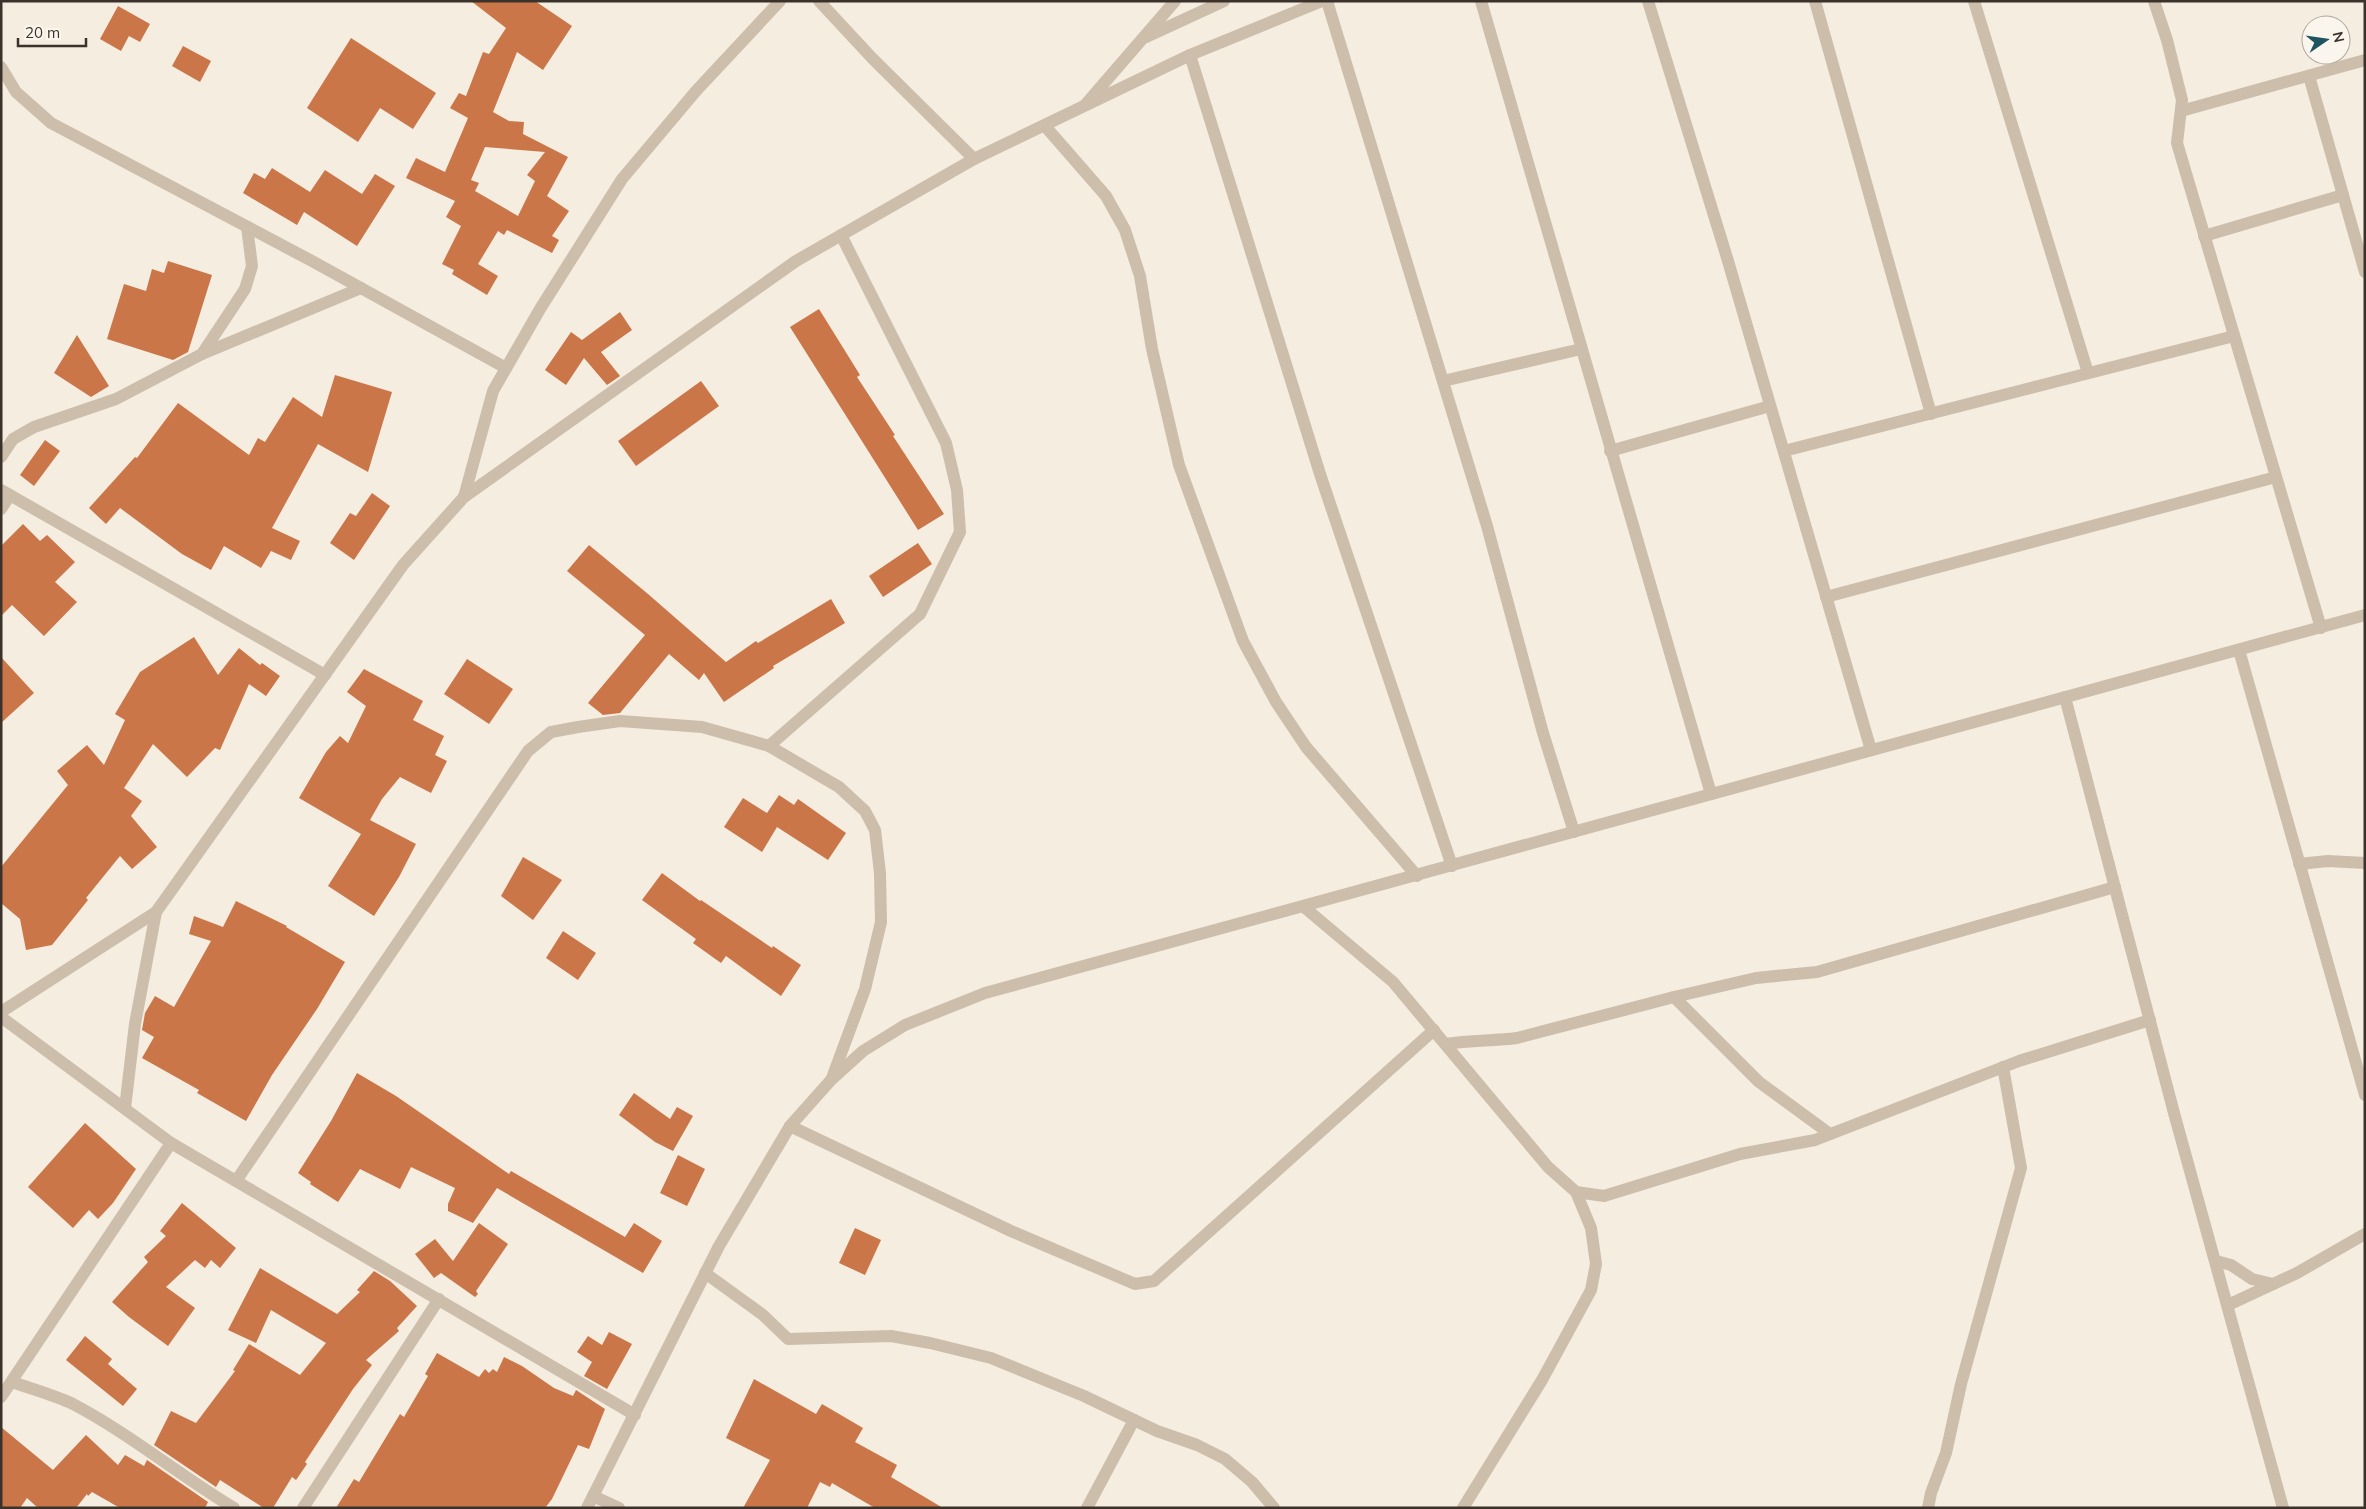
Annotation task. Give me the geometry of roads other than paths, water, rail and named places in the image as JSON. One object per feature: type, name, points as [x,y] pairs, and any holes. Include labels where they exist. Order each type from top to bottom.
[{"type":"street","points":[[464,497],[493,391],[540,309],[622,179],[696,91],[780,1]]},
{"type":"street","points":[[819,1],[872,58],[974,159]]},
{"type":"street","points":[[1082,107],[1175,1]]},
{"type":"street","points":[[1141,39],[1224,1]]},
{"type":"street","points":[[1,1012],[156,912],[403,565],[464,497],[796,261],[974,159],[1190,55],[1322,1]]},
{"type":"street","points":[[1327,1],[1488,526],[1543,733],[1574,832]]},
{"type":"street","points":[[1481,1],[1711,794]]},
{"type":"street","points":[[1648,1],[1784,451],[1871,750]]},
{"type":"street","points":[[1815,1],[1931,414]]},
{"type":"street","points":[[1974,1],[2088,373]]},
{"type":"street","points":[[2154,1],[2167,40],[2182,100],[2177,143],[2321,628]]},
{"type":"street","points":[[1190,55],[1320,474],[1452,866]]},
{"type":"street","points":[[2181,111],[2365,60]]},
{"type":"street","points":[[1,67],[16,92],[51,123],[361,288],[506,368]]},
{"type":"street","points":[[2309,76],[2365,272]]},
{"type":"street","points":[[1045,126],[1106,196],[1125,230],[1140,276],[1152,348],[1179,466],[1243,641],[1276,702],[1306,747],[1417,876]]},
{"type":"street","points":[[2204,236],[2343,194]]},
{"type":"street","points":[[202,354],[245,290],[252,266],[247,227]]},
{"type":"street","points":[[769,746],[920,614],[960,532],[958,490],[946,443],[842,235]]},
{"type":"street","points":[[1,457],[13,439],[34,427],[116,399],[202,354],[361,288]]},
{"type":"street","points":[[1784,451],[2234,336]]},
{"type":"street","points":[[1443,381],[1581,349]]},
{"type":"street","points":[[1610,450],[1770,406]]},
{"type":"street","points":[[1826,596],[2276,477]]},
{"type":"street","points":[[1,510],[6,493],[325,675]]},
{"type":"street","points":[[587,1508],[719,1246],[790,1126],[831,1080],[863,1051],[905,1025],[985,993],[2365,615]]},
{"type":"street","points":[[2239,650],[2365,1095]]},
{"type":"street","points":[[2065,698],[2150,1020],[2283,1508]]},
{"type":"street","points":[[236,1181],[528,751],[552,732],[620,721],[702,727],[769,746],[839,787],[865,811],[875,830],[880,873],[881,922],[865,990],[831,1080]]},
{"type":"street","points":[[2299,864],[2328,861],[2365,863]]},
{"type":"street","points":[[1446,1044],[1471,1040],[1492,1041],[1517,1038],[1674,997],[1756,978],[1817,972],[2115,887]]},
{"type":"street","points":[[1304,907],[1394,982],[1548,1167],[1576,1192],[1591,1228],[1596,1264],[1590,1290],[1542,1380],[1463,1508]]},
{"type":"street","points":[[125,1108],[135,1024],[156,912]]},
{"type":"street","points":[[1674,997],[1759,1082],[1830,1134]]},
{"type":"street","points":[[1,1017],[171,1142],[635,1415]]},
{"type":"street","points":[[1576,1192],[1604,1196],[1740,1154],[1815,1140],[2003,1067],[2150,1020]]},
{"type":"street","points":[[790,1126],[1010,1232],[1135,1284],[1154,1281],[1434,1030]]},
{"type":"street","points":[[1928,1508],[1931,1493],[1946,1453],[1961,1384],[2021,1168],[2003,1067]]},
{"type":"street","points":[[1,1397],[171,1142]]},
{"type":"street","points":[[2228,1305],[2297,1273],[2365,1234]]},
{"type":"street","points":[[2216,1261],[2231,1265],[2252,1279],[2273,1284]]},
{"type":"street","points":[[705,1273],[763,1315],[788,1338],[891,1336],[930,1343],[991,1358],[1084,1396],[1224,1459],[1252,1482],[1274,1508]]},
{"type":"street","points":[[303,1508],[439,1299]]},
{"type":"street","points":[[12,1382],[71,1403],[133,1439],[197,1486],[234,1508]]},
{"type":"street","points":[[1087,1508],[1134,1420]]},
{"type":"street","points":[[593,1496],[619,1508]]}]
